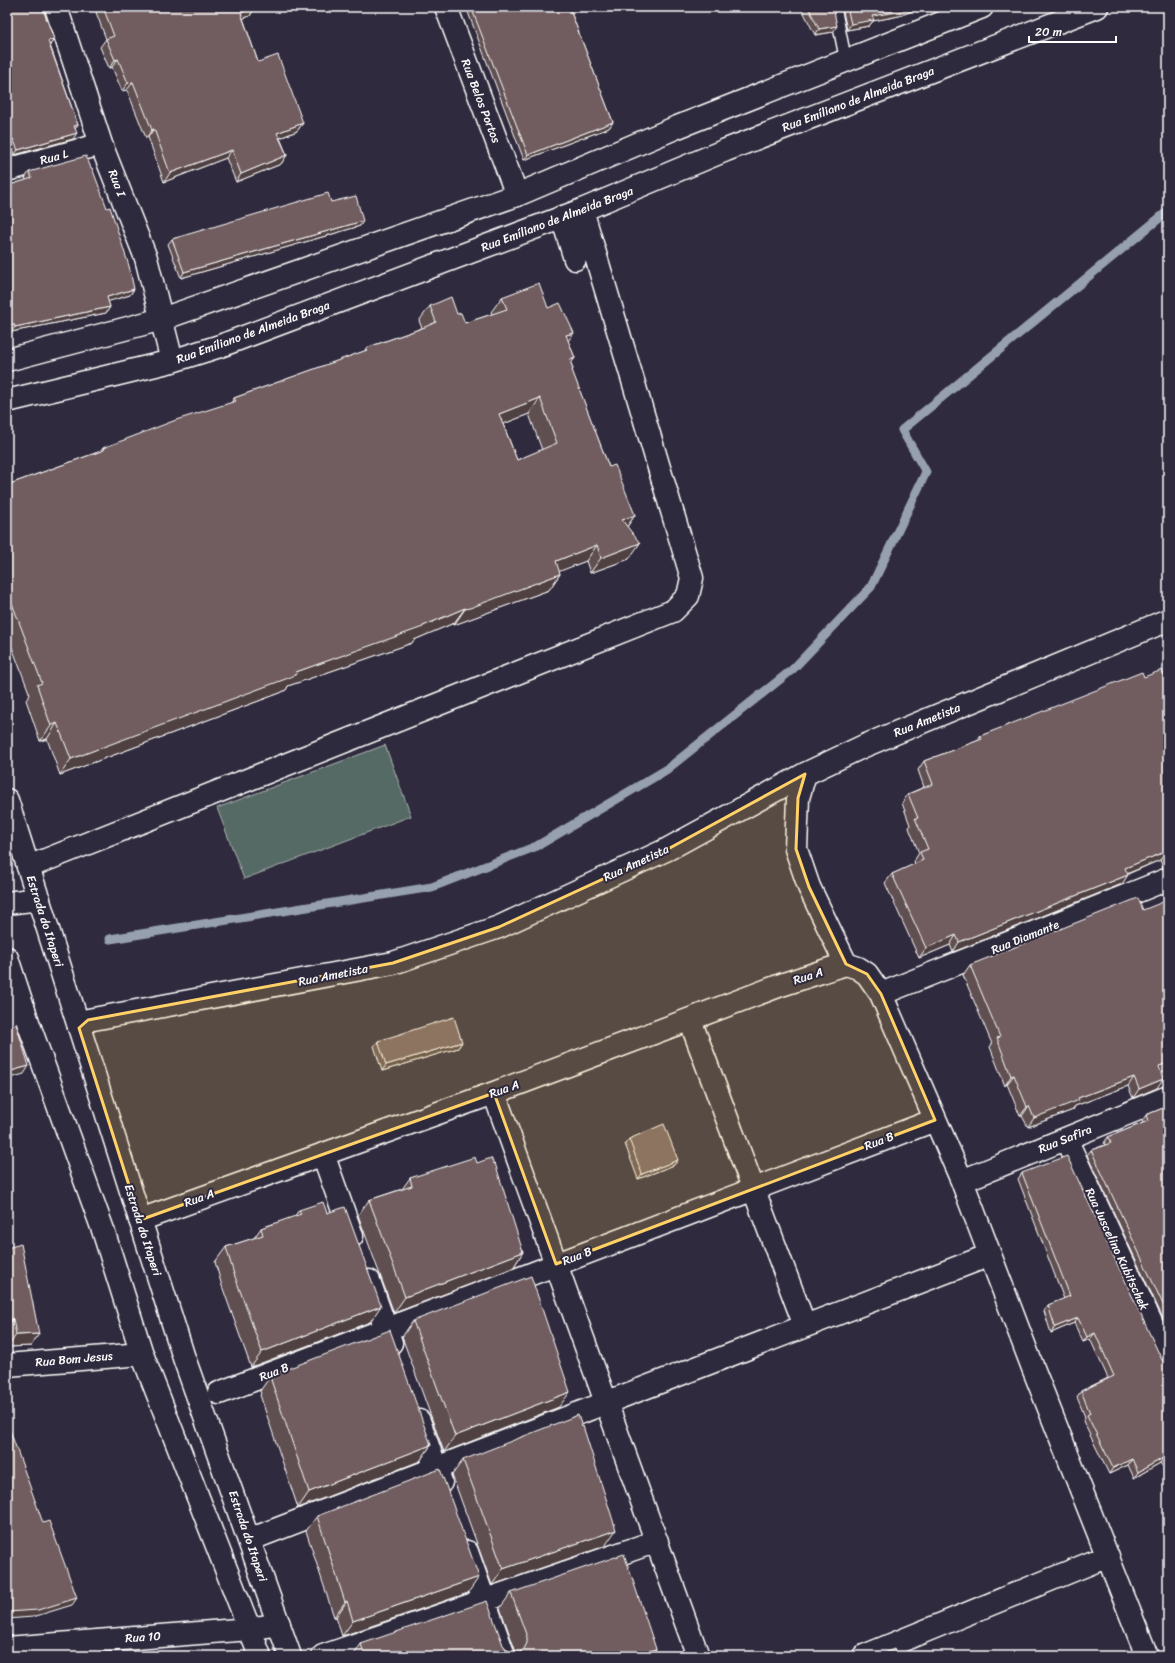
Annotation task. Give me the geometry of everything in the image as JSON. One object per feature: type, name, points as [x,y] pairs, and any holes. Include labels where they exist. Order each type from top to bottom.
[{"type":"street","name":"Rua I","points":[[56,7],[101,144],[146,258],[172,361]]},
{"type":"street","name":"Rua Belos Portos","points":[[446,7],[517,195]]},
{"type":"street","points":[[7,360],[162,319],[517,195],[675,128],[846,62],[982,7]]},
{"type":"street","name":"Rua Emíliano de Almeida Braga","points":[[7,401],[172,361],[220,346],[572,214],[726,150],[1097,7]]},
{"type":"street","name":"Rua L","points":[[7,170],[101,144]]},
{"type":"street","points":[[572,214],[574,259]]},
{"type":"street","points":[[28,867],[673,611],[688,596],[692,578],[572,214]]},
{"type":"street","name":"Rua Ametista","points":[[79,1028],[88,1020],[293,983],[393,962],[499,927],[668,849],[805,774],[864,746],[1168,620]]},
{"type":"street","points":[[805,774],[798,798],[796,849],[809,888],[846,964],[858,968],[867,974],[882,994],[962,1181],[1033,1368],[1108,1556],[1127,1609],[1147,1656]]},
{"type":"street","name":"Estrada do Itaperi","points":[[7,800],[184,1358],[290,1656]]},
{"type":"street","name":"Rua Diamante","points":[[882,994],[1168,879]]},
{"type":"street","points":[[7,903],[39,899]]},
{"type":"street","points":[[7,958],[15,1012],[103,1230],[142,1354],[260,1656]]},
{"type":"street","name":"Rua A","points":[[140,1220],[494,1093],[781,985],[846,964]]},
{"type":"street","points":[[690,1020],[806,1326]]},
{"type":"street","points":[[494,1093],[698,1656]]},
{"type":"street","name":"Rua Safira","points":[[962,1181],[1168,1097]]},
{"type":"street","name":"Rua B","points":[[219,1393],[935,1120]]},
{"type":"street","name":"Rua Juscelino Kubitschek","points":[[1066,1139],[1168,1359]]},
{"type":"street","points":[[323,1154],[397,1358]]},
{"type":"street","points":[[249,1540],[990,1255]]},
{"type":"street","name":"Rua Bom Jesus","points":[[7,1365],[142,1354]]},
{"type":"street","points":[[412,1402],[447,1498]]},
{"type":"street","points":[[460,1534],[504,1656]]},
{"type":"street","points":[[323,1656],[657,1541]]},
{"type":"street","points":[[864,1656],[902,1649],[1108,1556]]},
{"type":"street","name":"Rua 10","points":[[7,1648],[250,1629],[278,1624]]},
{"type":"lane","points":[[835,7],[846,62]]},
{"type":"highlighted area","points":[[805,774],[798,798],[796,849],[809,887],[846,964],[867,974],[881,994],[935,1120],[556,1264],[494,1093],[140,1220],[79,1028],[88,1020],[393,963],[499,927],[668,849]]},
{"type":"green space","points":[[385,745],[411,816],[244,879],[217,808]]},
{"type":"building","points":[[7,7],[42,7],[54,39],[48,41],[78,125],[74,126],[77,133],[18,150],[13,139],[7,140]]},
{"type":"building","points":[[103,7],[255,7],[241,13],[258,62],[278,55],[303,123],[277,133],[287,155],[241,174],[232,150],[170,173],[154,129],[152,130],[133,82],[128,83],[118,59],[115,60],[106,39],[114,36]]},
{"type":"building","points":[[471,7],[569,7],[613,122],[528,155]]},
{"type":"building","points":[[808,7],[833,7],[837,26],[819,29]]},
{"type":"building","points":[[847,7],[912,7],[903,11],[872,16],[874,20],[851,24]]},
{"type":"building","points":[[86,156],[107,208],[110,207],[129,266],[134,289],[107,297],[110,307],[15,327],[14,324],[7,325],[7,186],[32,178],[29,172]]},
{"type":"building","points":[[328,193],[331,202],[356,196],[363,221],[184,272],[172,239]]},
{"type":"building","points":[[539,283],[548,308],[560,303],[574,333],[566,335],[575,358],[570,360],[572,370],[609,467],[615,465],[635,515],[622,520],[640,543],[601,558],[597,545],[556,561],[560,574],[470,608],[465,608],[423,627],[296,672],[297,674],[291,677],[71,759],[57,723],[51,726],[37,685],[42,683],[7,590],[7,485],[104,450],[103,448],[176,420],[236,401],[234,398],[367,350],[366,348],[425,327],[436,322],[430,306],[451,297],[457,314],[461,313],[465,323],[507,309],[502,297]],"holes":[[[540,398],[557,443],[517,460],[499,414]]]},
{"type":"building","points":[[1162,670],[1168,685],[1168,854],[1167,851],[1125,868],[1128,875],[959,942],[956,935],[926,948],[892,874],[923,860],[920,852],[928,849],[915,818],[918,818],[908,794],[933,784],[924,761],[982,739],[980,736],[1142,672],[1144,677]]},
{"type":"building","points":[[1138,898],[1143,910],[1168,900],[1168,1063],[1159,1066],[1163,1079],[1139,1089],[1134,1077],[1078,1098],[1079,1100],[1034,1118],[1029,1106],[1027,1107],[1014,1075],[1011,1076],[997,1038],[1000,1037],[970,965]]},
{"type":"building","points":[[454,1017],[462,1042],[386,1065],[378,1041]]},
{"type":"building","points":[[16,1024],[29,1066],[7,1072],[7,1026]]},
{"type":"building","points":[[1168,1106],[1168,1315],[1091,1150],[1111,1143],[1108,1137],[1148,1121],[1146,1115]]},
{"type":"building","points":[[664,1124],[678,1160],[642,1174],[629,1139]]},
{"type":"building","points":[[1067,1156],[1161,1358],[1165,1364],[1168,1365],[1168,1462],[1165,1457],[1138,1472],[1132,1459],[1113,1468],[1087,1415],[1090,1413],[1081,1391],[1114,1376],[1095,1333],[1087,1337],[1078,1318],[1055,1327],[1048,1305],[1070,1296],[1022,1173]]},
{"type":"building","points":[[475,1157],[477,1163],[491,1158],[494,1164],[495,1163],[523,1252],[405,1297],[369,1200],[412,1186],[410,1178]]},
{"type":"building","points":[[323,1202],[327,1213],[345,1207],[381,1306],[262,1352],[226,1247],[263,1235],[261,1228],[301,1214],[299,1210]]},
{"type":"building","points":[[21,1244],[39,1334],[16,1335],[13,1319],[7,1320],[7,1248]]},
{"type":"building","points":[[531,1276],[570,1392],[455,1436],[413,1321]]},
{"type":"building","points":[[390,1330],[431,1445],[309,1492],[271,1380],[271,1375]]},
{"type":"building","points":[[578,1415],[582,1427],[583,1426],[616,1530],[503,1569],[463,1460]]},
{"type":"building","points":[[7,1422],[43,1523],[49,1521],[77,1598],[38,1610],[7,1612]]},
{"type":"building","points":[[440,1469],[479,1577],[353,1621],[347,1601],[345,1602],[317,1516]]},
{"type":"building","points":[[624,1554],[656,1649],[635,1656],[365,1656],[361,1644],[487,1601],[503,1645],[512,1653],[520,1652],[524,1649],[527,1643],[527,1637],[511,1593]]},
{"type":"building","points":[[894,1649],[896,1656],[877,1656]]},
{"type":"building","points":[[237,1652],[239,1656],[207,1656]]},
{"type":"waterway","points":[[110,939],[432,887],[537,846],[666,770],[793,669],[871,587],[926,472],[902,430],[1168,211]]}]
